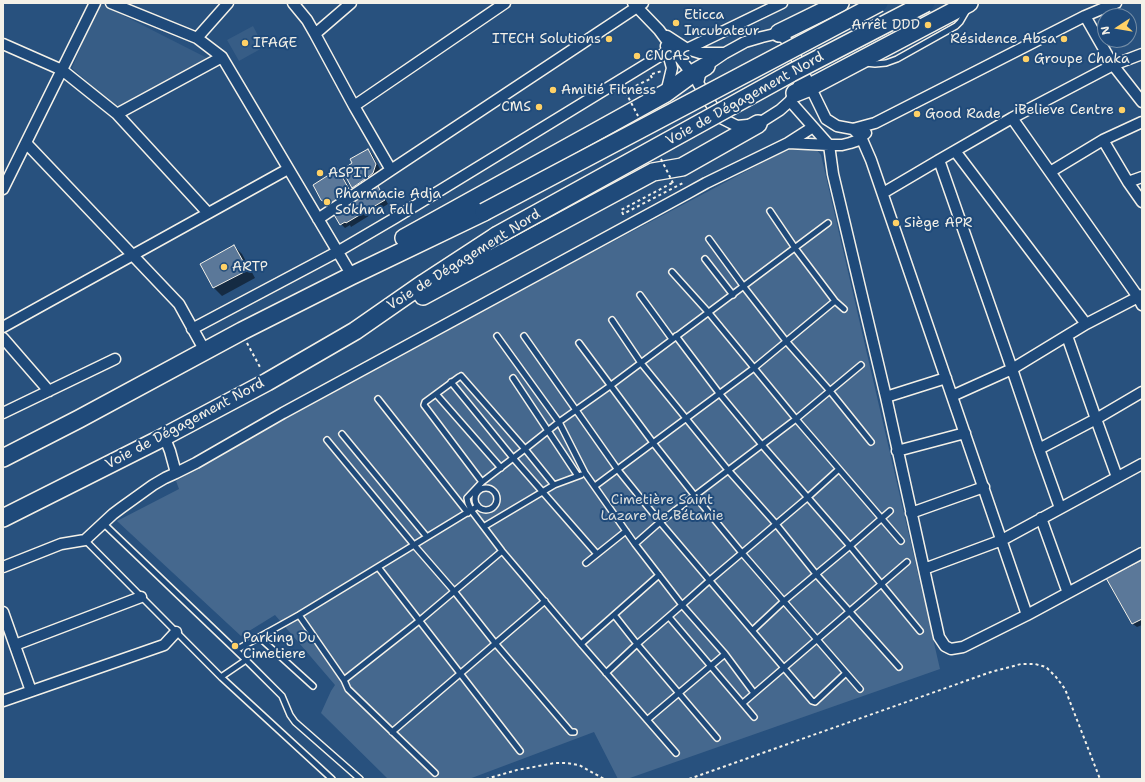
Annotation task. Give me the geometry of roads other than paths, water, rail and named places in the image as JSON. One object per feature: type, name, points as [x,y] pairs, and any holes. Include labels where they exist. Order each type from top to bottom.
[{"type":"highway","points":[[779,34],[840,3]]},
{"type":"highway","name":"Voie de Dégagement Nord","points":[[3,458],[242,331],[484,212],[879,3]]},
{"type":"highway","name":"Voie de Dégagement Nord","points":[[3,518],[267,382],[355,331],[424,283],[496,236],[791,73],[926,3]]},
{"type":"highway","points":[[800,89],[856,63],[970,3]]},
{"type":"highway","points":[[298,303],[332,277],[450,214],[699,74]]},
{"type":"highway","points":[[355,331],[653,172],[682,167],[758,124]]},
{"type":"street","points":[[3,188],[95,3]]},
{"type":"street","points":[[111,3],[197,38],[222,57],[348,269]]},
{"type":"street","points":[[197,38],[228,3]]},
{"type":"street","points":[[293,3],[307,20],[391,170]]},
{"type":"street","points":[[315,34],[351,3]]},
{"type":"street","points":[[354,106],[505,3]]},
{"type":"street","points":[[688,49],[782,3]]},
{"type":"street","points":[[800,89],[826,119],[837,126],[854,129],[875,123],[1085,16],[1116,3]]},
{"type":"street","points":[[318,219],[638,4],[659,30],[699,74],[719,117],[737,126],[758,124],[780,110],[800,89]]},
{"type":"street","points":[[1085,16],[1113,65],[1142,102]]},
{"type":"street","points":[[659,30],[688,49],[700,52],[725,53]]},
{"type":"street","points":[[659,30],[668,51],[672,68],[666,93]]},
{"type":"street","points":[[699,74],[725,53],[745,42],[779,34],[789,43],[800,89],[813,127],[829,145],[833,174],[886,396],[939,638],[945,646],[951,649],[963,647],[1027,615],[1142,553]]},
{"type":"street","points":[[3,44],[62,70],[117,114],[208,213]]},
{"type":"street","points":[[192,329],[337,252],[668,51]]},
{"type":"street","points":[[883,193],[1012,118],[1113,65],[1142,54]]},
{"type":"street","points":[[117,114],[222,57]]},
{"type":"street","points":[[952,396],[1012,369],[1086,324],[1141,299],[1012,118]]},
{"type":"street","points":[[1050,172],[1103,140],[1142,122]]},
{"type":"street","points":[[788,143],[842,145],[861,137],[875,123]]},
{"type":"street","points":[[3,568],[61,544],[85,540],[113,514],[165,478],[196,463],[283,413],[706,183],[788,143],[813,127]]},
{"type":"street","points":[[854,129],[861,137],[883,193],[1027,615]]},
{"type":"street","points":[[1103,140],[1128,182],[1142,202]]},
{"type":"street","points":[[26,143],[179,304],[205,351]]},
{"type":"street","points":[[955,151],[1086,324]]},
{"type":"street","points":[[940,160],[1060,508]]},
{"type":"street","points":[[3,327],[288,169]]},
{"type":"street","points":[[1128,182],[1142,177]]},
{"type":"street","points":[[1067,336],[1117,477]]},
{"type":"street","points":[[3,338],[48,391]]},
{"type":"street","points":[[3,413],[115,359]]},
{"type":"street","points":[[886,396],[946,378]]},
{"type":"street","points":[[1039,449],[1096,419],[1142,392]]},
{"type":"street","points":[[897,451],[965,433]]},
{"type":"street","points":[[164,436],[176,473]]},
{"type":"street","points":[[924,569],[1002,540],[1142,464]]},
{"type":"street","points":[[911,513],[984,487]]},
{"type":"street","points":[[1041,518],[1068,593]]},
{"type":"street","points":[[15,646],[141,597]]},
{"type":"street","points":[[3,612],[31,691]]},
{"type":"street","points":[[3,701],[164,645],[176,632]]},
{"type":"lane","points":[[770,211],[795,248],[835,301],[844,309]]},
{"type":"lane","points":[[470,511],[468,498],[482,482],[576,409],[610,386],[828,223]]},
{"type":"lane","points":[[709,240],[786,341],[830,390],[871,442]]},
{"type":"lane","points":[[705,259],[733,295]]},
{"type":"lane","points":[[672,272],[901,541]]},
{"type":"lane","points":[[640,295],[762,445],[850,546],[920,630]]},
{"type":"lane","points":[[595,486],[654,444],[686,418],[754,368],[835,301]]},
{"type":"lane","points":[[612,320],[641,363],[728,470],[776,524],[816,574],[898,667]]},
{"type":"lane","points":[[497,336],[559,422],[585,473],[635,544],[682,605],[725,654],[754,693]]},
{"type":"lane","points":[[524,336],[618,470],[660,522],[812,701],[815,702],[846,673]]},
{"type":"lane","points":[[579,343],[610,386],[695,496],[742,553],[860,689]]},
{"type":"lane","points":[[635,544],[660,522],[796,419],[861,365]]},
{"type":"lane","points":[[482,482],[424,405],[425,402],[461,376],[525,449],[554,485]]},
{"type":"lane","points":[[513,378],[578,476]]},
{"type":"lane","points":[[451,382],[513,458],[597,554]]},
{"type":"lane","points":[[436,394],[501,468]]},
{"type":"lane","points":[[378,399],[470,511],[485,526],[502,551],[676,753]]},
{"type":"lane","points":[[342,434],[426,537]]},
{"type":"lane","points":[[328,440],[414,545],[454,591],[495,643],[571,732],[574,732]]},
{"type":"lane","points":[[606,673],[710,580],[839,469]]},
{"type":"lane","points":[[485,526],[554,485],[585,473]]},
{"type":"lane","points":[[487,488],[491,489],[496,494],[497,500],[494,507],[487,510],[478,506],[476,502],[476,495],[480,490],[487,488]]},
{"type":"lane","points":[[236,650],[299,615],[478,506]]},
{"type":"lane","points":[[752,630],[890,511]]},
{"type":"lane","points":[[102,523],[236,650],[282,696],[290,715],[296,722],[360,779]]},
{"type":"lane","points":[[586,563],[626,531]]},
{"type":"lane","points":[[85,540],[221,677],[332,779]]},
{"type":"lane","points":[[344,680],[502,551]]},
{"type":"lane","points":[[743,702],[907,562]]},
{"type":"lane","points":[[378,567],[520,751]]},
{"type":"lane","points":[[581,644],[615,616],[659,575]]},
{"type":"lane","points":[[392,732],[545,601]]},
{"type":"lane","points":[[299,615],[344,680],[348,689],[435,773]]},
{"type":"lane","points":[[615,616],[717,738]]},
{"type":"lane","points":[[669,617],[743,702],[754,717]]},
{"type":"lane","points":[[260,638],[313,686]]},
{"type":"lane","points":[[647,720],[725,654]]},
{"type":"lane","points":[[221,677],[246,660]]},
{"type":"place","name":"Eticca Incubateur","points":[[676,23]]},
{"type":"place","name":"Arrêt DDD","points":[[928,25]]},
{"type":"place","name":"ITECH Solutions","points":[[609,39]]},
{"type":"place","name":"Résidence Absa","points":[[1064,39]]},
{"type":"place","name":"IFAGE","points":[[245,43]]},
{"type":"place","name":"CNCAS","points":[[637,56]]},
{"type":"place","name":"Groupe Chaka","points":[[1026,59]]},
{"type":"place","name":"Amitié Fitness","points":[[553,90]]},
{"type":"place","name":"CMS","points":[[539,107]]},
{"type":"place","name":"iBelieve Centre","points":[[1122,110]]},
{"type":"place","name":"Good Rade","points":[[917,114]]},
{"type":"place","name":"ASPIT","points":[[320,173]]},
{"type":"place","name":"Pharmacie Adja Sokhna Fall","points":[[327,202]]},
{"type":"place","name":"Siège APR","points":[[896,223]]},
{"type":"place","name":"ARTP","points":[[224,267]]},
{"type":"place","name":"Parking Du Cimetiere","points":[[235,646]]},
{"type":"park label","name":"Cimetière Saint Lazare de Bétanie","points":[[662,508]]}]
